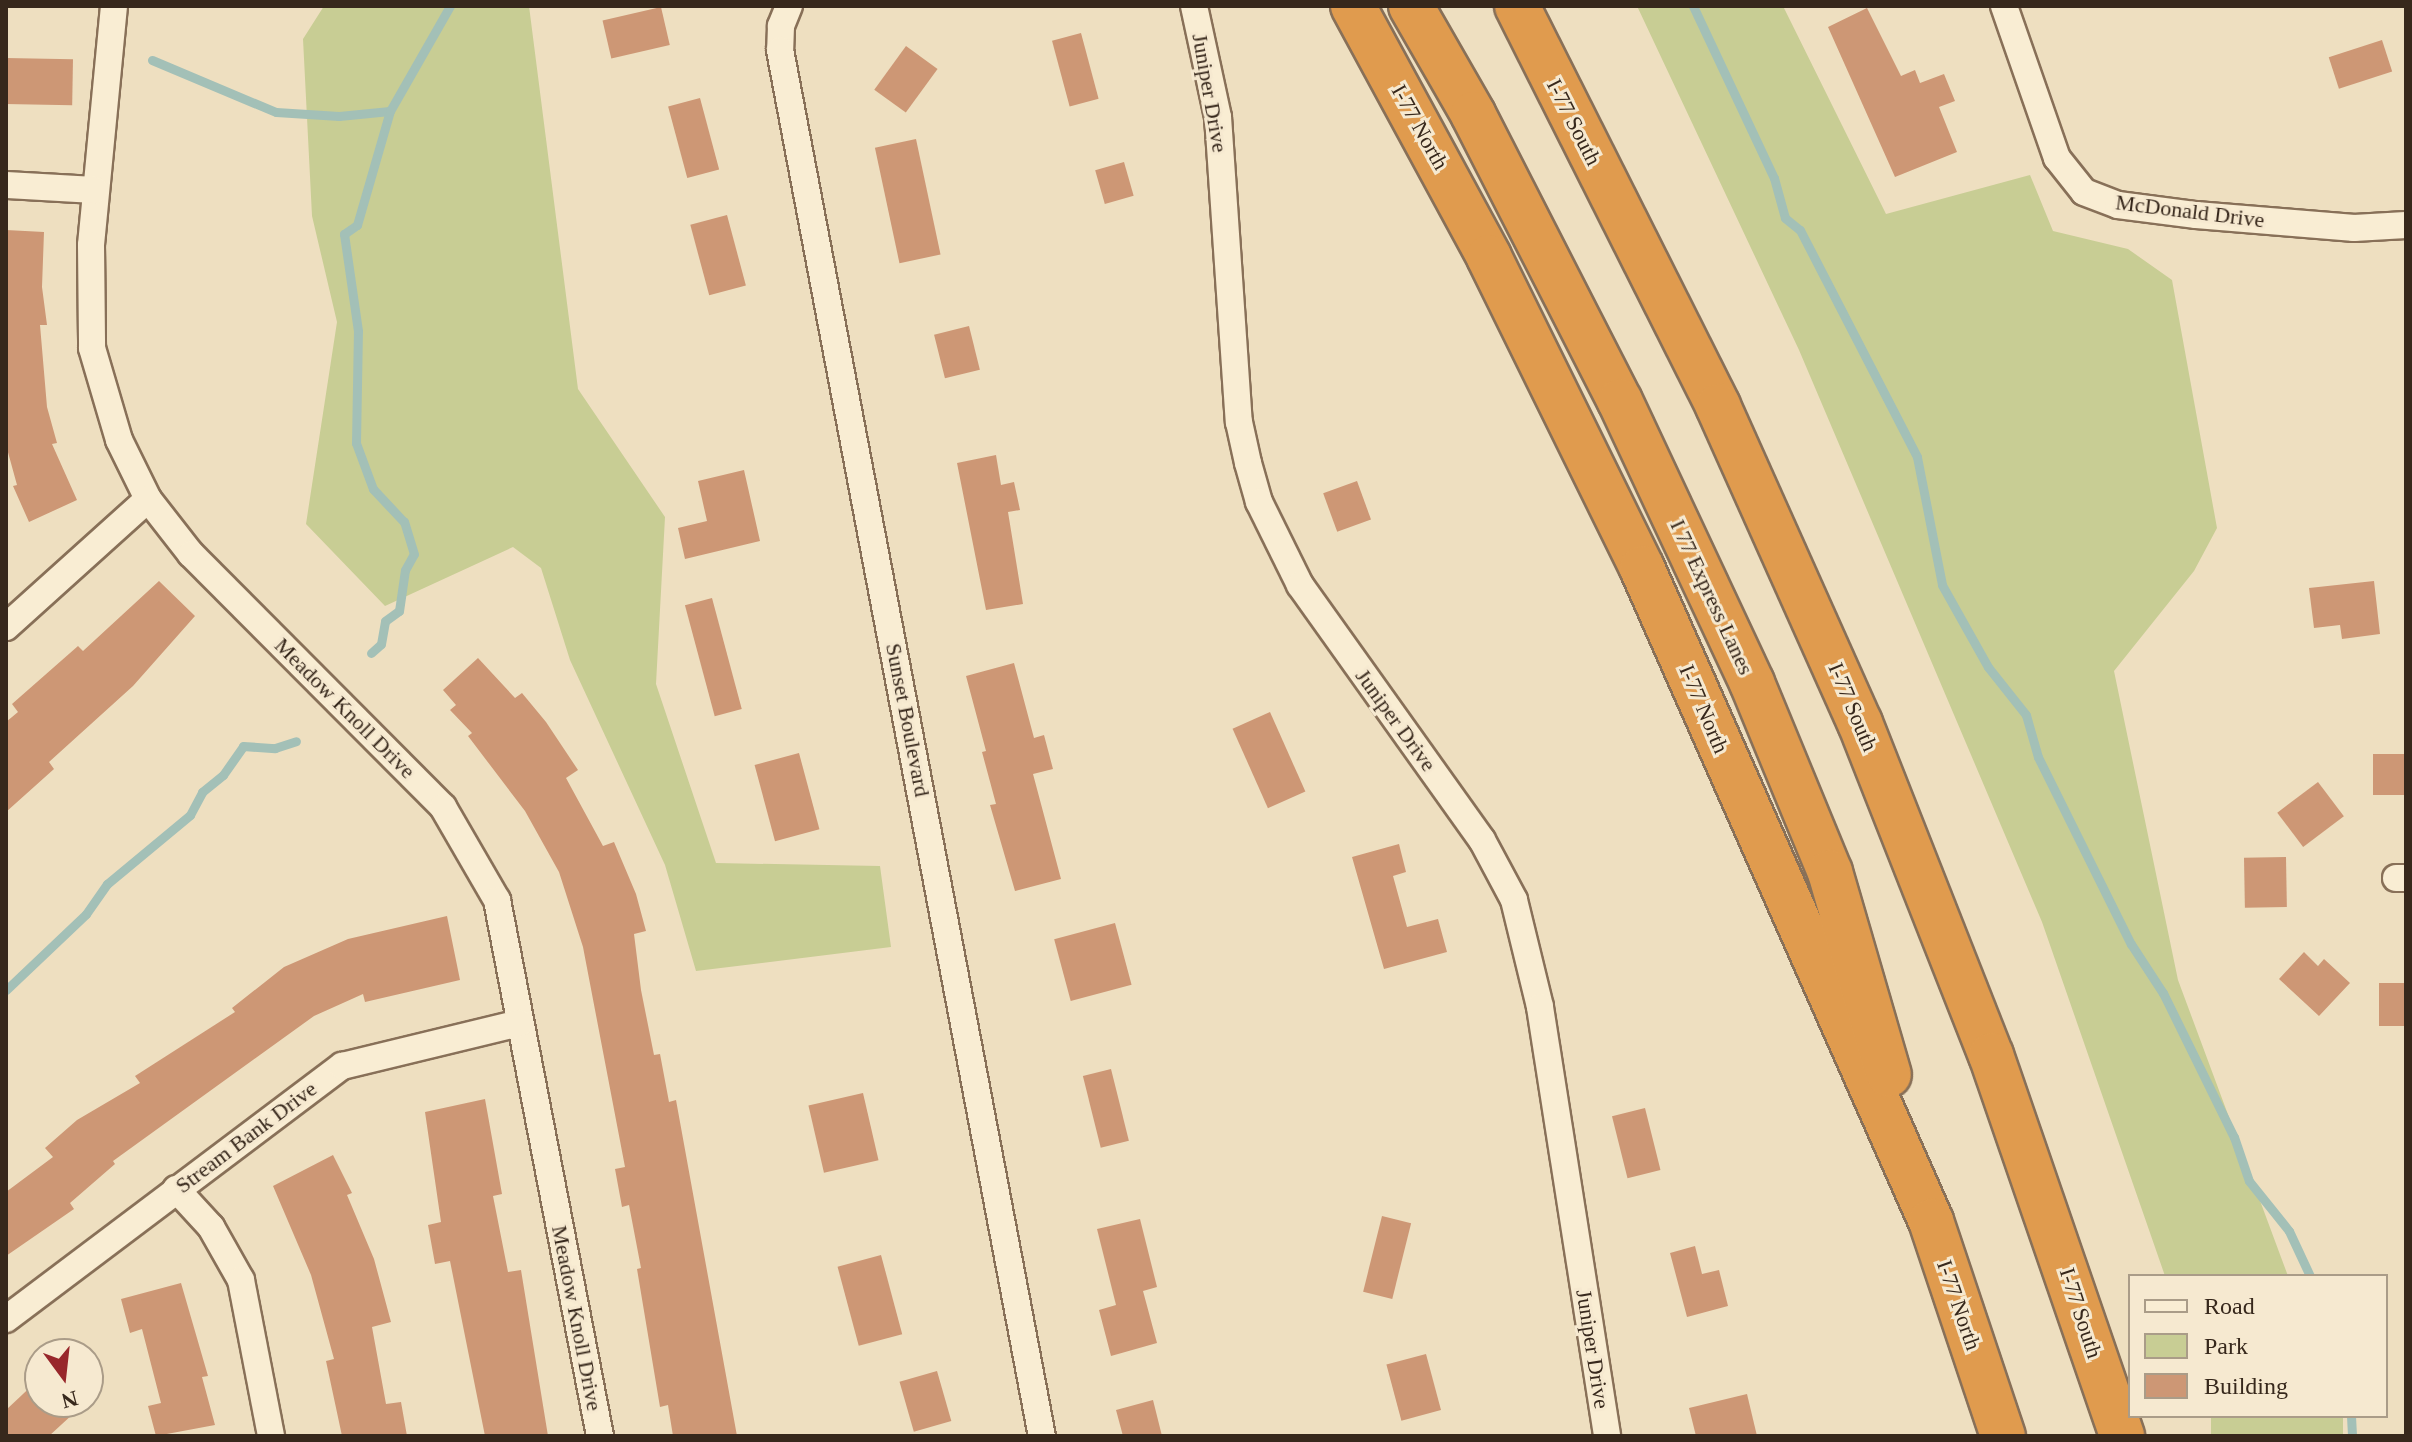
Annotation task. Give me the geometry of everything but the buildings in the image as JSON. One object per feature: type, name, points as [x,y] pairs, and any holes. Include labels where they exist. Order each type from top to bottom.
[{"type":"highway","name":"I-77 North","points":[[1353,6],[1482,242],[1599,478],[1931,1221],[2003,1436]]},
{"type":"highway","name":"I 77 Express Lanes","points":[[1411,6],[1473,114],[1620,401],[1752,683],[1830,872],[1931,1221]]},
{"type":"highway","points":[[1501,6],[1558,93]]},
{"type":"highway","name":"I-77 South","points":[[1517,6],[1558,93],[1718,406],[1860,723],[1991,1055],[2122,1436]]},
{"type":"street","name":"Meadow Knoll Drive","points":[[114,6],[114,50],[95,190],[92,348],[119,440],[148,499],[191,554],[443,807],[497,900],[600,1436]]},
{"type":"street","name":"Sunset Boulevard","points":[[789,6],[781,26],[780,50],[1042,1436]]},
{"type":"street","name":"Juniper Drive","points":[[1194,6],[1218,117],[1239,422],[1251,476],[1300,585],[1482,840],[1514,900],[1540,1007],[1607,1436]]},
{"type":"street","name":"McDonald Drive","points":[[2004,6],[2057,158],[2084,192],[2118,205],[2196,215],[2354,228],[2406,225]]},
{"type":"street","points":[[6,185],[95,190]]},
{"type":"street","points":[[6,627],[148,499]]},
{"type":"street","name":"Stream Bank Drive","points":[[6,1319],[342,1066],[520,1023]]},
{"type":"street","points":[[176,1189],[211,1227],[241,1280],[271,1436]]},
{"type":"green space","points":[[324,6],[529,6],[578,389],[665,517],[656,684],[716,863],[880,866],[891,947],[696,971],[665,865],[570,660],[541,568],[513,547],[385,606],[306,524],[337,322],[312,216],[303,39]]},
{"type":"green space","points":[[1637,6],[1783,6],[1886,214],[2030,175],[2053,231],[2128,249],[2172,280],[2217,528],[2194,571],[2114,671],[2178,980],[2287,1274],[2164,1274],[2042,922],[1799,350]]},
{"type":"green space","points":[[2211,1418],[2343,1418],[2343,1436],[2211,1436]]},
{"type":"waterway","points":[[371,653],[381,644],[385,621],[399,611],[405,570],[414,554],[404,522],[373,489],[356,443],[358,331],[344,234],[357,225],[390,111],[450,6]]},
{"type":"waterway","points":[[1693,6],[1774,178],[1785,218],[1800,230],[1917,457],[1942,585],[1988,667],[2026,715],[2038,757],[2131,944],[2163,993],[2234,1137],[2249,1181],[2289,1231],[2309,1274]]},
{"type":"waterway","points":[[152,60],[276,112],[339,116],[390,111]]},
{"type":"waterway","points":[[6,990],[86,914],[107,884],[190,815],[202,792],[223,775],[243,746],[275,748],[296,741]]},
{"type":"waterway","points":[[2351,1418],[2352,1436]]}]
